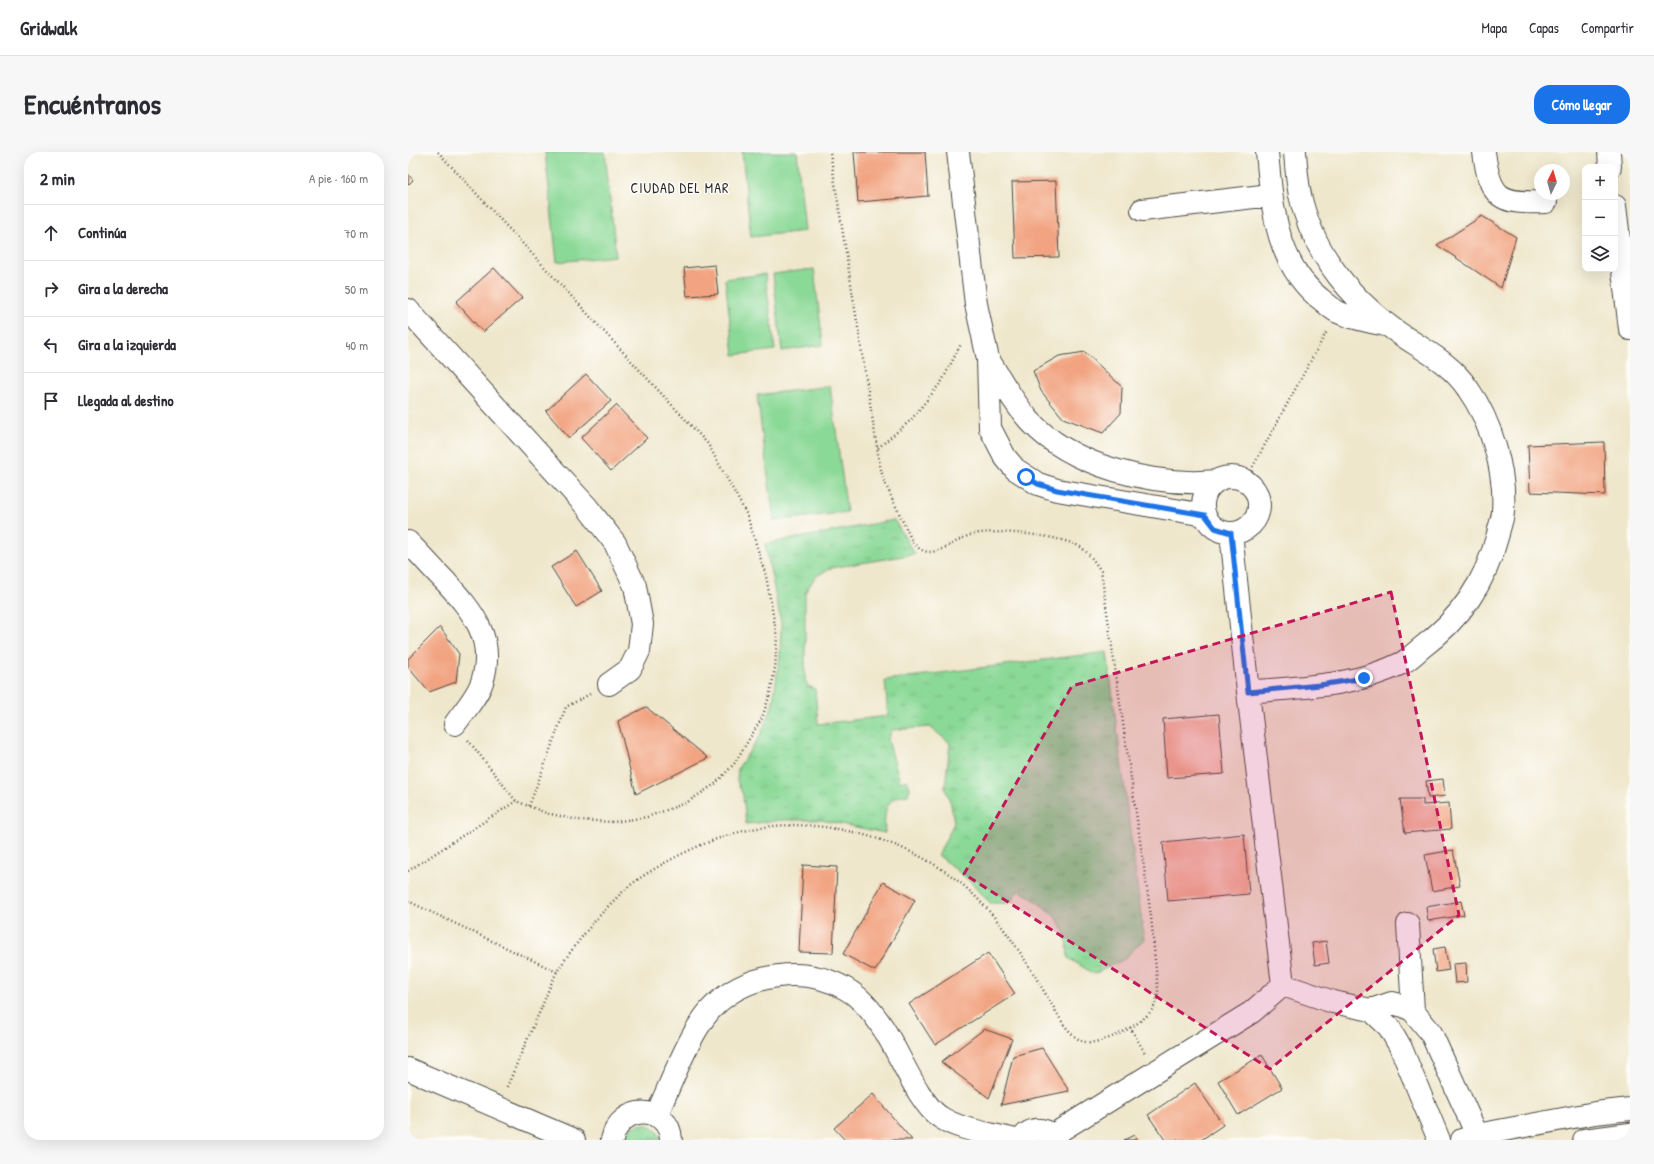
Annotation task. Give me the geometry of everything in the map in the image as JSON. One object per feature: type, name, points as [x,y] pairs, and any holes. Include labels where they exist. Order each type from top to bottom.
[{"type":"main road","points":[[958,152],[976,304],[988,359],[990,428],[1005,457],[1015,469],[1026,477],[1038,484],[1057,490],[1205,515]]},
{"type":"main road","points":[[1267,152],[1271,195],[1279,232],[1287,259],[1313,294],[1338,312],[1389,326]]},
{"type":"main road","points":[[1248,692],[1320,685],[1364,678],[1402,663],[1441,633],[1468,603],[1484,575],[1494,547],[1503,512],[1499,467],[1492,432],[1479,405],[1458,374],[1389,326],[1358,299],[1337,275],[1320,250],[1309,225],[1300,194],[1295,152]]},
{"type":"main road","points":[[1484,152],[1487,174],[1493,190],[1505,199],[1521,204],[1546,202]]},
{"type":"main road","points":[[1609,152],[1610,164]]},
{"type":"main road","points":[[1142,210],[1271,195]]},
{"type":"main road","points":[[1618,217],[1625,244],[1630,329]]},
{"type":"main road","points":[[408,310],[587,507],[615,544],[635,586],[642,624],[639,651],[630,669],[609,684]]},
{"type":"main road","points":[[988,359],[1018,407],[1029,420],[1052,440],[1073,453],[1117,470],[1140,475],[1193,483],[1231,478],[1245,482],[1256,495],[1258,512],[1248,527],[1240,532],[1231,533],[1215,528],[1205,515],[1203,508],[1206,492],[1217,481]]},
{"type":"main road","points":[[1231,533],[1248,692],[1283,985]]},
{"type":"main road","points":[[408,542],[469,607],[483,634],[486,650],[485,666],[481,683],[455,724]]},
{"type":"main road","points":[[1408,924],[1413,1011]]},
{"type":"main road","points":[[656,1116],[698,1026],[714,1006],[746,985],[763,979],[786,975],[807,976],[828,981],[847,989],[865,1005],[884,1029],[927,1105],[940,1117],[962,1127],[1015,1140]]},
{"type":"main road","points":[[1283,985],[1334,1002],[1372,1010],[1392,1003],[1404,1006],[1413,1011],[1431,1033],[1469,1138],[1595,1113],[1630,1109]]},
{"type":"main road","points":[[1021,1140],[1029,1132],[1035,1130],[1048,1131],[1055,1138],[1252,1012],[1283,985]]},
{"type":"main road","points":[[1372,1010],[1389,1027],[1401,1048],[1439,1140]]},
{"type":"main road","points":[[408,1069],[574,1140]]},
{"type":"main road","points":[[612,1140],[619,1123],[626,1116],[636,1113],[647,1113],[656,1116],[668,1128],[671,1140]]},
{"type":"main road","points":[[1584,1140],[1630,1134]]},
{"type":"path","points":[[498,1108],[557,972],[612,902],[639,878],[678,856],[721,838],[758,828],[800,826],[842,830],[883,840],[920,856],[953,877],[980,900],[1006,930],[1064,1025],[1073,1035],[1082,1041],[1092,1043],[1101,1041],[1130,1028],[1150,1013],[1157,1002],[1158,991],[1151,916],[1101,571],[1093,558],[1080,547],[1065,540],[1046,536],[998,532],[974,534],[936,551],[922,550],[917,547],[909,536],[887,488],[880,466],[830,152]]},
{"type":"path","points":[[1245,482],[1338,312]]},
{"type":"path","points":[[877,448],[911,420],[942,381],[963,340]]},
{"type":"path","points":[[529,806],[566,707],[609,684]]},
{"type":"path","points":[[408,871],[516,802]]},
{"type":"path","points":[[408,901],[557,972]]},
{"type":"path","points":[[1130,1028],[1157,1072]]},
{"type":"highlighted area","points":[[1391,592],[1459,915],[1270,1069],[964,874],[1072,686]]},
{"type":"green space","points":[[545,152],[605,152],[616,256],[557,262]]},
{"type":"green space","points":[[742,152],[797,152],[805,231],[751,237]]},
{"type":"green space","points":[[814,269],[823,345],[782,351],[773,274]]},
{"type":"green space","points":[[765,274],[775,350],[734,355],[725,279]]},
{"type":"green space","points":[[830,386],[847,512],[774,521],[757,395]]},
{"type":"green space","points":[[894,520],[915,554],[831,568],[815,577],[805,593],[805,680],[808,686],[815,689],[818,724],[888,716],[885,680],[1107,652],[1144,939],[1123,960],[1094,974],[1068,958],[1065,934],[1055,917],[1048,910],[1019,890],[1010,903],[990,903],[971,882],[938,855],[954,823],[951,804],[945,788],[950,743],[930,727],[892,730],[888,740],[900,782],[907,780],[910,788],[908,795],[900,796],[894,799],[887,807],[885,833],[821,820],[784,820],[746,824],[743,795],[737,781],[738,768],[760,736],[772,707],[780,657],[781,622],[765,544]]},
{"type":"green space","points":[[642,1124],[654,1129],[658,1133],[661,1140],[624,1140],[630,1129]]},
{"type":"building","points":[[854,152],[925,152],[928,196],[858,202]]},
{"type":"building","points":[[408,174],[413,180],[408,185]]},
{"type":"building","points":[[1056,181],[1059,257],[1015,258],[1012,182]]},
{"type":"building","points":[[1482,216],[1516,237],[1501,288],[1437,245]]},
{"type":"building","points":[[715,265],[718,294],[687,296],[684,268]]},
{"type":"building","points":[[494,268],[522,298],[483,332],[456,302]]},
{"type":"building","points":[[1085,352],[1122,387],[1121,413],[1103,433],[1063,418],[1041,391],[1033,371],[1059,356]]},
{"type":"building","points":[[586,374],[611,401],[569,438],[546,411]]},
{"type":"building","points":[[616,405],[647,438],[611,471],[581,438]]},
{"type":"building","points":[[1604,442],[1605,495],[1530,492],[1528,445]]},
{"type":"building","points":[[577,551],[602,591],[576,607],[551,567]]},
{"type":"building","points":[[440,627],[459,654],[456,682],[429,692],[408,667],[408,659]]},
{"type":"building","points":[[646,707],[708,758],[636,794],[618,721]]},
{"type":"building","points":[[1219,714],[1224,774],[1167,778],[1163,719]]},
{"type":"building","points":[[1443,779],[1445,796],[1428,798],[1426,781]]},
{"type":"building","points":[[1400,799],[1423,799],[1423,805],[1449,803],[1451,829],[1405,833]]},
{"type":"building","points":[[1244,834],[1249,894],[1168,901],[1163,842]]},
{"type":"building","points":[[1453,850],[1460,886],[1432,891],[1425,855]]},
{"type":"building","points":[[803,865],[837,867],[833,953],[799,952]]},
{"type":"building","points":[[883,882],[915,900],[875,971],[843,954]]},
{"type":"building","points":[[1461,901],[1464,915],[1428,921],[1426,907]]},
{"type":"building","points":[[1326,941],[1329,963],[1315,965],[1312,943]]},
{"type":"building","points":[[1445,947],[1449,970],[1436,972],[1433,949]]},
{"type":"building","points":[[988,953],[1015,994],[935,1045],[909,1004]]},
{"type":"building","points":[[1466,963],[1467,982],[1455,983],[1453,964]]},
{"type":"building","points":[[984,1029],[1012,1039],[989,1098],[941,1062]]},
{"type":"building","points":[[1042,1048],[1069,1091],[1001,1105],[1013,1056]]},
{"type":"building","points":[[1262,1055],[1282,1088],[1238,1115],[1218,1081]]},
{"type":"building","points":[[1195,1083],[1223,1125],[1201,1140],[1165,1140],[1148,1115]]},
{"type":"building","points":[[873,1094],[912,1140],[845,1140],[834,1128]]},
{"type":"building","points":[[1134,1135],[1137,1140],[1124,1140]]},
{"type":"district","name":"CIUDAD DEL MAR","points":[[680,187]]},
{"type":"route","points":[[1026,477],[1038,484],[1057,490],[1205,515],[1215,528],[1223,532],[1231,533],[1248,692],[1320,685],[1364,678]]}]
